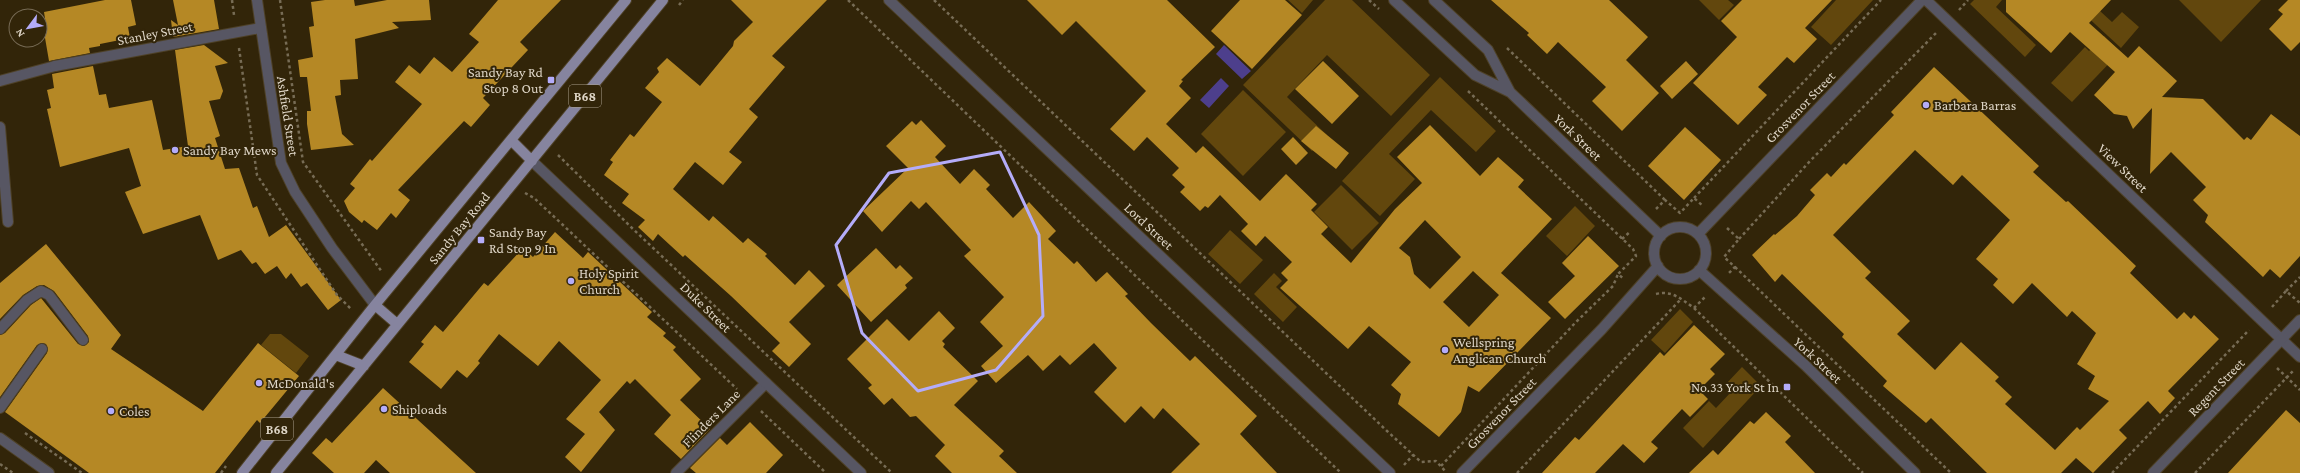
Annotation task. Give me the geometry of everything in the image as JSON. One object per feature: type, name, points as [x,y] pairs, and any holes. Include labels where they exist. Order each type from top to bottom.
[{"type":"main road","name":"Sandy Bay Road","points":[[242,473],[375,305],[512,142],[626,0]]},
{"type":"main road","name":"Sandy Bay Road","points":[[276,473],[664,0]]},
{"type":"main road","points":[[512,142],[532,161]]},
{"type":"main road","points":[[375,305],[397,324]]},
{"type":"main road","points":[[336,355],[364,366]]},
{"type":"street","name":"Ashfield Street","points":[[257,0],[281,163],[295,192],[332,248],[375,305]]},
{"type":"street","name":"Lord Street","points":[[889,0],[1390,473]]},
{"type":"street","name":"York Street","points":[[1394,0],[1475,75],[1510,92],[1661,236]]},
{"type":"street","name":"York Street","points":[[1434,0],[1488,50],[1510,92]]},
{"type":"street","name":"Grosvenor Street","points":[[1698,234],[1922,0]]},
{"type":"street","name":"View Street","points":[[1926,0],[2300,357]]},
{"type":"street","name":"Stanley Street","points":[[0,81],[55,66],[260,28]]},
{"type":"street","points":[[0,127],[8,222]]},
{"type":"street","name":"Duke Street","points":[[532,161],[861,473]]},
{"type":"street","points":[[1675,227],[1691,229],[1698,234],[1703,240],[1706,256],[1699,270],[1694,275],[1678,279],[1667,275],[1658,266],[1654,251],[1661,236],[1675,227]]},
{"type":"street","name":"Grosvenor Street","points":[[1462,473],[1602,329],[1658,266]]},
{"type":"street","name":"York Street","points":[[1699,270],[1805,365],[1915,473]]},
{"type":"street","points":[[0,329],[26,300],[41,291],[49,295],[83,340]]},
{"type":"street","name":"Regent Street","points":[[2153,473],[2300,320]]},
{"type":"street","points":[[0,408],[42,349]]},
{"type":"street","name":"Flinders Lane","points":[[676,473],[766,383]]},
{"type":"street","points":[[0,438],[49,473]]},
{"type":"path","points":[[280,0],[302,162],[382,273]]},
{"type":"path","points":[[848,0],[1341,473]]},
{"type":"path","points":[[934,0],[1392,436],[1421,462],[1436,461],[1447,473]]},
{"type":"path","points":[[1369,0],[1385,14]]},
{"type":"path","points":[[1504,46],[1680,213],[1881,0]]},
{"type":"path","points":[[1951,473],[1724,257],[1810,161],[1968,0]]},
{"type":"path","points":[[1441,466],[1576,322],[1613,286],[1618,274],[1636,256],[1622,239],[1465,88]]},
{"type":"path","points":[[556,153],[633,229],[892,473]]},
{"type":"path","points":[[524,193],[534,198],[826,473]]},
{"type":"path","points":[[1694,198],[1739,239]]},
{"type":"path","points":[[1622,239],[1666,200]]},
{"type":"path","points":[[1694,308],[1735,267]]},
{"type":"path","points":[[1618,274],[1647,300],[1653,294],[1664,292],[1676,295],[1694,308],[1863,473]]},
{"type":"path","points":[[2112,473],[2300,277]]},
{"type":"path","points":[[2286,291],[2300,303]]},
{"type":"path","points":[[1517,473],[1680,299]]},
{"type":"path","points":[[2265,356],[2300,390]]},
{"type":"path","points":[[2195,473],[2296,368]]},
{"type":"path","points":[[19,429],[82,473]]},
{"type":"path","points":[[0,464],[13,473]]},
{"type":"highlighted area","points":[[1000,152],[1039,235],[1043,316],[996,370],[918,391],[862,333],[836,245],[889,173]]},
{"type":"shaded area","points":[[1288,0],[1313,0],[1302,13]]},
{"type":"shaded area","points":[[1325,0],[1352,0],[1430,75],[1391,116],[1327,55],[1287,97],[1327,135],[1312,151],[1243,85]]},
{"type":"shaded area","points":[[1699,0],[1728,0],[1734,5],[1719,20]]},
{"type":"shaded area","points":[[1836,0],[1873,0],[1831,45],[1811,27]]},
{"type":"shaded area","points":[[1974,0],[2002,0],[1996,7],[2036,45],[2025,57],[1970,4]]},
{"type":"shaded area","points":[[2069,0],[2088,0],[2112,22],[2122,12],[2139,27],[2121,48]]},
{"type":"shaded area","points":[[2179,0],[2261,0],[2221,42]]},
{"type":"shaded area","points":[[2104,36],[2120,52],[2072,102],[2051,83],[2085,47],[2089,51]]},
{"type":"shaded area","points":[[1224,45],[1251,71],[1242,79],[1216,54]]},
{"type":"shaded area","points":[[1440,77],[1496,131],[1476,152],[1431,110],[1389,154],[1415,179],[1380,216],[1342,181]]},
{"type":"shaded area","points":[[1221,78],[1229,86],[1209,108],[1200,100]]},
{"type":"shaded area","points":[[1243,90],[1286,132],[1243,176],[1201,134]]},
{"type":"shaded area","points":[[1341,185],[1379,223],[1352,250],[1314,212]]},
{"type":"shaded area","points":[[1575,206],[1595,226],[1567,256],[1546,236]]},
{"type":"shaded area","points":[[1230,230],[1263,260],[1240,284],[1208,254]]},
{"type":"shaded area","points":[[1274,273],[1282,281],[1276,287],[1297,307],[1283,322],[1254,294]]},
{"type":"shaded area","points":[[1680,309],[1693,322],[1665,353],[1651,340]]},
{"type":"shaded area","points":[[270,334],[281,334],[309,356],[296,373],[261,345]]},
{"type":"shaded area","points":[[1742,367],[1761,386],[1703,448],[1683,428],[1709,401],[1716,408],[1732,391],[1726,384]]},
{"type":"building","points":[[105,0],[131,0],[136,25],[128,27],[130,38],[100,44],[100,46],[89,48],[90,53],[49,61],[47,48],[48,48],[48,11]]},
{"type":"building","points":[[173,0],[214,0],[219,29],[173,37],[171,20],[178,25]]},
{"type":"building","points":[[325,0],[354,0],[355,6],[387,0],[429,0],[431,20],[392,22],[399,28],[355,39],[358,79],[340,80],[341,95],[335,96],[342,134],[354,145],[311,150],[307,124],[307,111],[311,111],[307,77],[300,77],[298,60],[313,57],[309,27],[314,26],[311,2]]},
{"type":"building","points":[[498,0],[561,0],[520,42],[528,50],[483,98],[490,105],[471,127],[464,121],[398,190],[410,200],[396,218],[391,213],[377,230],[364,220],[362,223],[349,212],[344,201],[355,188],[350,184],[370,159],[372,161],[422,104],[395,82],[409,65],[420,74],[434,57],[452,72],[479,42],[469,34]]},
{"type":"building","points":[[731,0],[827,0],[772,56],[785,67],[749,109],[758,117],[729,152],[742,162],[723,185],[695,162],[673,189],[709,221],[713,216],[743,243],[748,238],[767,254],[765,256],[795,285],[809,270],[825,286],[789,322],[811,344],[789,367],[772,351],[780,343],[731,296],[685,255],[683,257],[658,234],[653,241],[638,227],[645,220],[622,203],[629,194],[604,175],[613,162],[610,160],[630,134],[634,137],[662,102],[645,88],[659,72],[657,68],[667,58],[700,86],[733,46],[734,41],[753,22]]},
{"type":"building","points":[[1027,0],[1167,0],[1215,47],[1181,80],[1183,81],[1179,86],[1191,98],[1166,124],[1196,153],[1203,146],[1260,201],[1286,174],[1317,204],[1311,210],[1328,227],[1321,234],[1351,263],[1395,209],[1422,183],[1397,157],[1430,125],[1480,176],[1498,157],[1524,180],[1518,187],[1552,219],[1501,273],[1551,318],[1479,392],[1468,386],[1461,412],[1439,437],[1398,404],[1401,394],[1391,385],[1411,362],[1369,326],[1348,349],[1280,288],[1288,280],[1281,273],[1292,262],[1265,236],[1256,246],[1241,231],[1248,224],[1220,195],[1208,208],[1205,206],[1200,211],[1180,192],[1185,187],[1172,175],[1179,168],[1147,137],[1134,151],[1110,129],[1146,91],[1076,21],[1062,35]],"holes":[[[1425,220],[1461,257],[1430,289],[1414,274],[1410,257],[1399,248]],[[1473,271],[1499,295],[1469,327],[1443,302]]]},
{"type":"building","points":[[1240,0],[1285,0],[1302,15],[1252,69],[1211,31]]},
{"type":"building","points":[[1491,0],[1609,0],[1648,37],[1626,60],[1659,93],[1622,131],[1592,101],[1606,87],[1558,42],[1547,54],[1527,35],[1529,33]]},
{"type":"building","points":[[1742,0],[1832,0],[1805,28],[1817,39],[1794,63],[1787,57],[1758,87],[1767,95],[1738,125],[1693,83],[1737,37],[1721,21]]},
{"type":"building","points":[[2006,0],[2111,0],[2089,23],[2128,58],[2139,46],[2177,81],[2162,97],[2203,99],[2244,140],[2247,137],[2251,140],[2271,114],[2300,136],[2300,256],[2280,278],[2270,269],[2263,277],[2205,222],[2208,215],[2193,200],[2206,187],[2171,152],[2150,174],[2152,108],[2133,129],[2127,116],[2114,114],[2094,95],[2115,72],[2070,32],[2051,53],[2006,12]]},
{"type":"building","points":[[2288,0],[2300,0],[2300,42],[2291,51],[2269,29],[2283,14],[2278,10]]},
{"type":"building","points":[[204,45],[228,63],[215,66],[223,91],[220,99],[209,101],[220,136],[215,138],[225,169],[239,168],[253,208],[257,206],[269,237],[286,225],[341,300],[328,310],[307,283],[301,287],[291,273],[286,279],[277,266],[265,274],[256,262],[252,264],[241,250],[218,260],[200,215],[143,234],[125,192],[141,186],[129,148],[60,167],[47,109],[51,108],[47,90],[54,88],[52,74],[93,66],[99,95],[106,94],[109,108],[152,100],[163,150],[188,146],[175,50]]},
{"type":"building","points":[[1323,61],[1359,96],[1332,124],[1295,89]]},
{"type":"building","points":[[1686,61],[1698,74],[1672,99],[1660,86]]},
{"type":"building","points":[[1934,67],[2039,166],[2033,172],[2066,202],[2068,201],[2136,266],[2130,273],[2177,319],[2184,312],[2191,319],[2194,315],[2219,339],[2168,391],[2175,398],[2160,414],[2148,401],[2119,430],[2127,438],[2093,473],[2076,458],[2061,473],[1987,473],[1931,418],[1926,423],[1883,386],[1887,381],[1842,337],[1844,334],[1782,274],[1775,282],[1752,255],[1774,234],[1775,235],[1797,216],[1815,195],[1810,190],[1827,173],[1831,177],[1844,163],[1846,165],[1894,115],[1891,112]],"holes":[[[1915,150],[1953,185],[1962,175],[2010,220],[1976,259],[1998,279],[1993,285],[2013,304],[2032,283],[2067,317],[2072,311],[2096,333],[2077,364],[2095,376],[2088,389],[2109,401],[2080,430],[2077,427],[2055,450],[2005,404],[2012,397],[1995,381],[1999,377],[1961,342],[1935,370],[1897,334],[1910,321],[1865,278],[1871,272],[1833,235]]]},
{"type":"building","points":[[921,120],[946,146],[935,157],[960,184],[974,169],[990,185],[986,189],[1013,218],[1029,202],[1056,231],[1048,239],[1074,264],[1077,261],[1096,282],[1107,272],[1128,294],[1125,296],[1190,361],[1195,356],[1257,416],[1240,434],[1277,473],[1171,473],[1200,444],[1163,408],[1154,419],[1141,406],[1125,423],[1094,392],[1117,368],[1094,343],[1070,365],[1060,355],[1043,371],[1028,355],[996,383],[981,366],[1003,346],[980,322],[1004,297],[964,256],[971,250],[926,202],[919,209],[911,201],[882,232],[863,211],[908,168],[886,146],[912,121],[916,125]]},
{"type":"building","points":[[1316,126],[1349,153],[1336,169],[1301,141]]},
{"type":"building","points":[[1685,127],[1721,160],[1684,200],[1648,166]]},
{"type":"building","points":[[1293,137],[1308,153],[1296,165],[1281,149]]},
{"type":"building","points":[[555,232],[583,258],[588,252],[652,312],[647,317],[666,333],[663,336],[676,347],[673,350],[701,379],[680,400],[710,429],[681,459],[654,434],[671,415],[635,379],[630,384],[627,381],[599,412],[615,430],[581,472],[565,457],[585,434],[566,419],[601,380],[559,341],[538,366],[499,334],[478,361],[480,363],[467,378],[457,370],[441,389],[409,362],[424,344],[421,342],[435,325],[443,332],[484,283],[488,286],[523,248],[533,257]]},
{"type":"building","points":[[1588,236],[1619,266],[1565,319],[1548,302],[1575,276],[1562,263]]},
{"type":"building","points":[[46,244],[121,335],[111,349],[203,411],[258,343],[299,376],[260,423],[257,420],[215,473],[89,473],[5,412],[47,353],[48,349],[46,344],[42,343],[37,345],[0,397],[0,335],[5,333],[31,305],[41,298],[78,344],[84,346],[89,342],[88,336],[54,291],[44,285],[37,286],[23,295],[0,319],[0,283]]},
{"type":"building","points":[[876,248],[896,269],[900,265],[913,278],[905,285],[907,288],[871,322],[837,285]]},
{"type":"building","points":[[939,311],[955,328],[942,341],[945,344],[943,347],[978,381],[954,405],[1004,451],[999,456],[1017,473],[952,473],[935,456],[945,445],[916,416],[910,417],[892,398],[884,405],[868,388],[872,385],[847,359],[887,319],[909,341]]},
{"type":"building","points":[[1694,325],[1725,354],[1710,369],[1715,374],[1699,390],[1708,399],[1690,417],[1682,409],[1651,442],[1658,448],[1644,463],[1623,444],[1595,473],[1542,473],[1575,437],[1579,440],[1660,352],[1664,356]]},
{"type":"building","name":"Shiploads","points":[[383,388],[476,473],[390,473],[376,460],[364,473],[334,473],[312,453],[326,438],[332,443]]},
{"type":"building","points":[[2286,410],[2300,423],[2300,473],[2228,473]]},
{"type":"building","points":[[1766,412],[1791,436],[1785,442],[1815,473],[1689,473],[1713,450],[1718,455],[1750,421],[1754,424]]},
{"type":"building","points":[[750,422],[783,455],[766,473],[696,473],[690,468],[720,438],[727,445]]},
{"type":"place","name":"Sandy Bay Rd Stop 8 Out","points":[[551,80]]},
{"type":"place","name":"Barbara Barras","points":[[1926,105]]},
{"type":"place","name":"Sandy Bay Mews","points":[[175,150]]},
{"type":"place","name":"Sandy Bay Rd Stop 9 In","points":[[481,240]]},
{"type":"place","name":"Holy Spirit Church","points":[[571,281]]},
{"type":"place","name":"Wellspring Anglican Church","points":[[1445,350]]},
{"type":"place","name":"McDonald's","points":[[259,383]]},
{"type":"place","name":"No.33 York St In","points":[[1787,387]]},
{"type":"place","name":"Shiploads","points":[[384,409]]},
{"type":"place","name":"Coles","points":[[111,411]]}]
